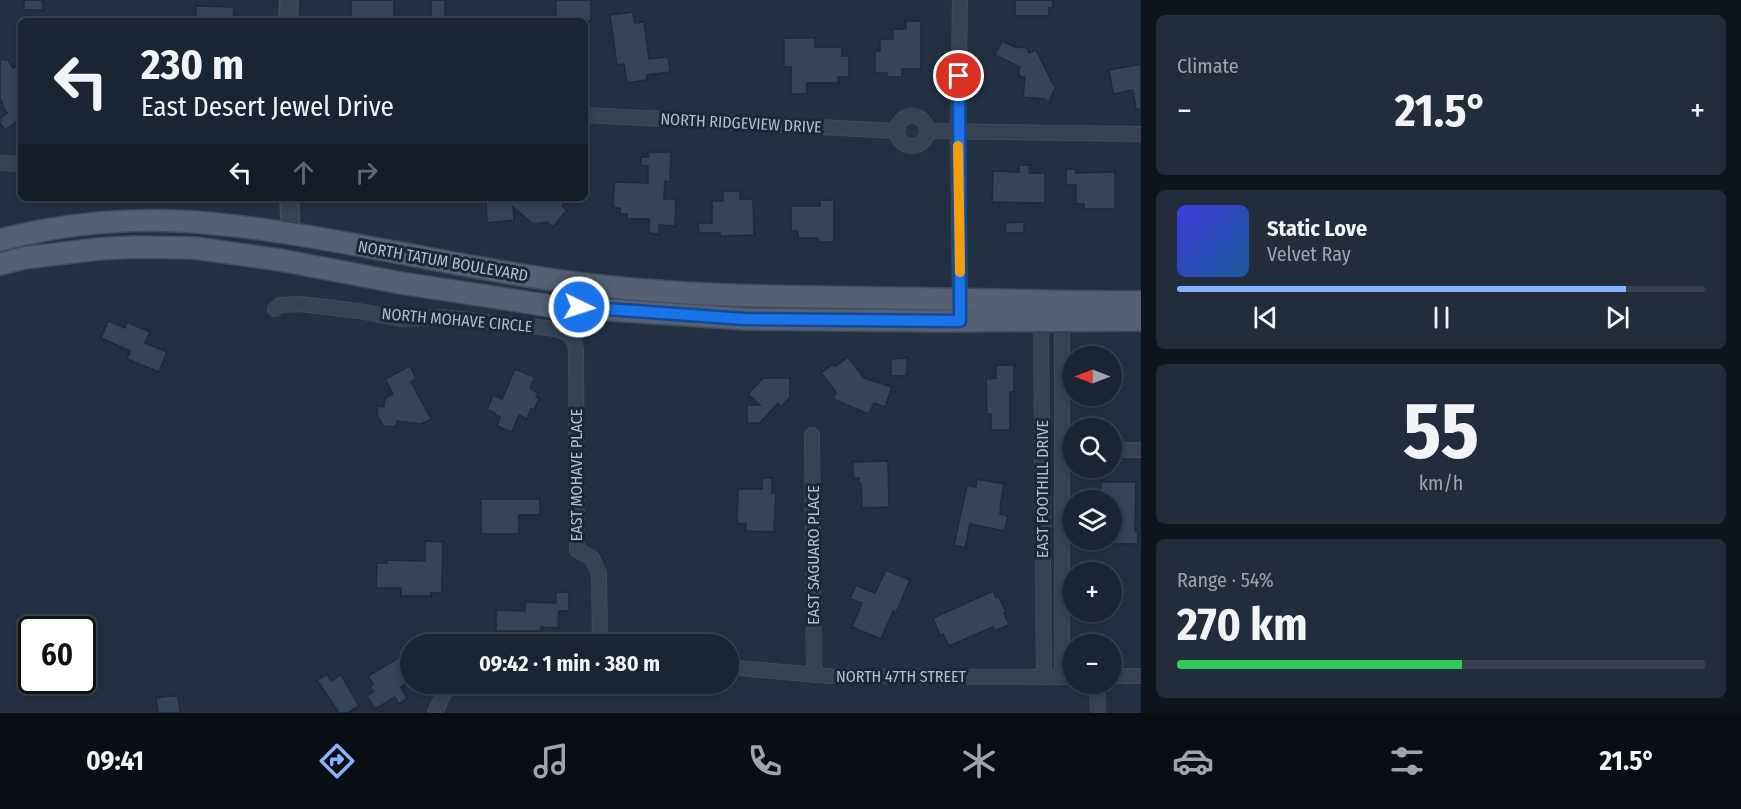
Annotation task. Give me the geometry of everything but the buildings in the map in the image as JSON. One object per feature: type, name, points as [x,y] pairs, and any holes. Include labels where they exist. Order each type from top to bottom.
[{"type":"main road","name":"NORTH TATUM BOULEVARD","points":[[0,240],[44,230],[104,223],[195,222],[291,234],[502,273],[578,284],[683,293],[960,300],[1141,320]]},
{"type":"main road","points":[[291,234],[298,243],[316,252],[496,286],[528,303]]},
{"type":"main road","name":"NORTH TATUM BOULEVARD","points":[[0,264],[24,258],[98,249],[195,248],[280,260],[401,283],[528,303],[745,319],[960,321],[1141,302]]},
{"type":"street","points":[[288,0],[288,18]]},
{"type":"street","points":[[960,0],[958,132],[960,321]]},
{"type":"street","name":"NORTH RIDGEVIEW DRIVE","points":[[588,115],[897,131],[904,144],[914,146],[923,141],[927,131]]},
{"type":"street","points":[[897,131],[903,119],[912,116],[921,119],[927,131],[1141,135]]},
{"type":"street","points":[[0,163],[18,164]]},
{"type":"street","points":[[289,201],[291,234]]},
{"type":"street","name":"NORTH MOHAVE CIRCLE","points":[[275,309],[280,305],[301,304],[401,319],[450,318],[556,328],[569,334]]},
{"type":"street","name":"EAST FOOTHILL DRIVE","points":[[1052,311],[1064,418]]},
{"type":"street","name":"EAST FOOTHILL DRIVE","points":[[1044,677],[1042,449],[1052,311]]},
{"type":"street","name":"EAST MOHAVE PLACE","points":[[569,334],[576,350],[577,550],[592,558],[599,574],[600,634]]},
{"type":"street","name":"EAST SAGUARO PLACE","points":[[812,435],[814,675]]},
{"type":"street","points":[[1042,449],[1062,449]]},
{"type":"street","points":[[1122,450],[1141,450]]},
{"type":"street","name":"EAST FOOTHILL DRIVE","points":[[1067,478],[1067,634]]},
{"type":"street","name":"NORTH 47TH STREET","points":[[739,668],[814,675],[1062,677]]},
{"type":"street","points":[[1122,676],[1141,676]]},
{"type":"street","points":[[435,713],[444,694]]},
{"type":"street","points":[[1097,694],[1098,713]]},
{"type":"slow traffic","points":[[958,146],[960,272]]},
{"type":"route","points":[[579,307],[745,319],[960,321],[959,76]]}]
